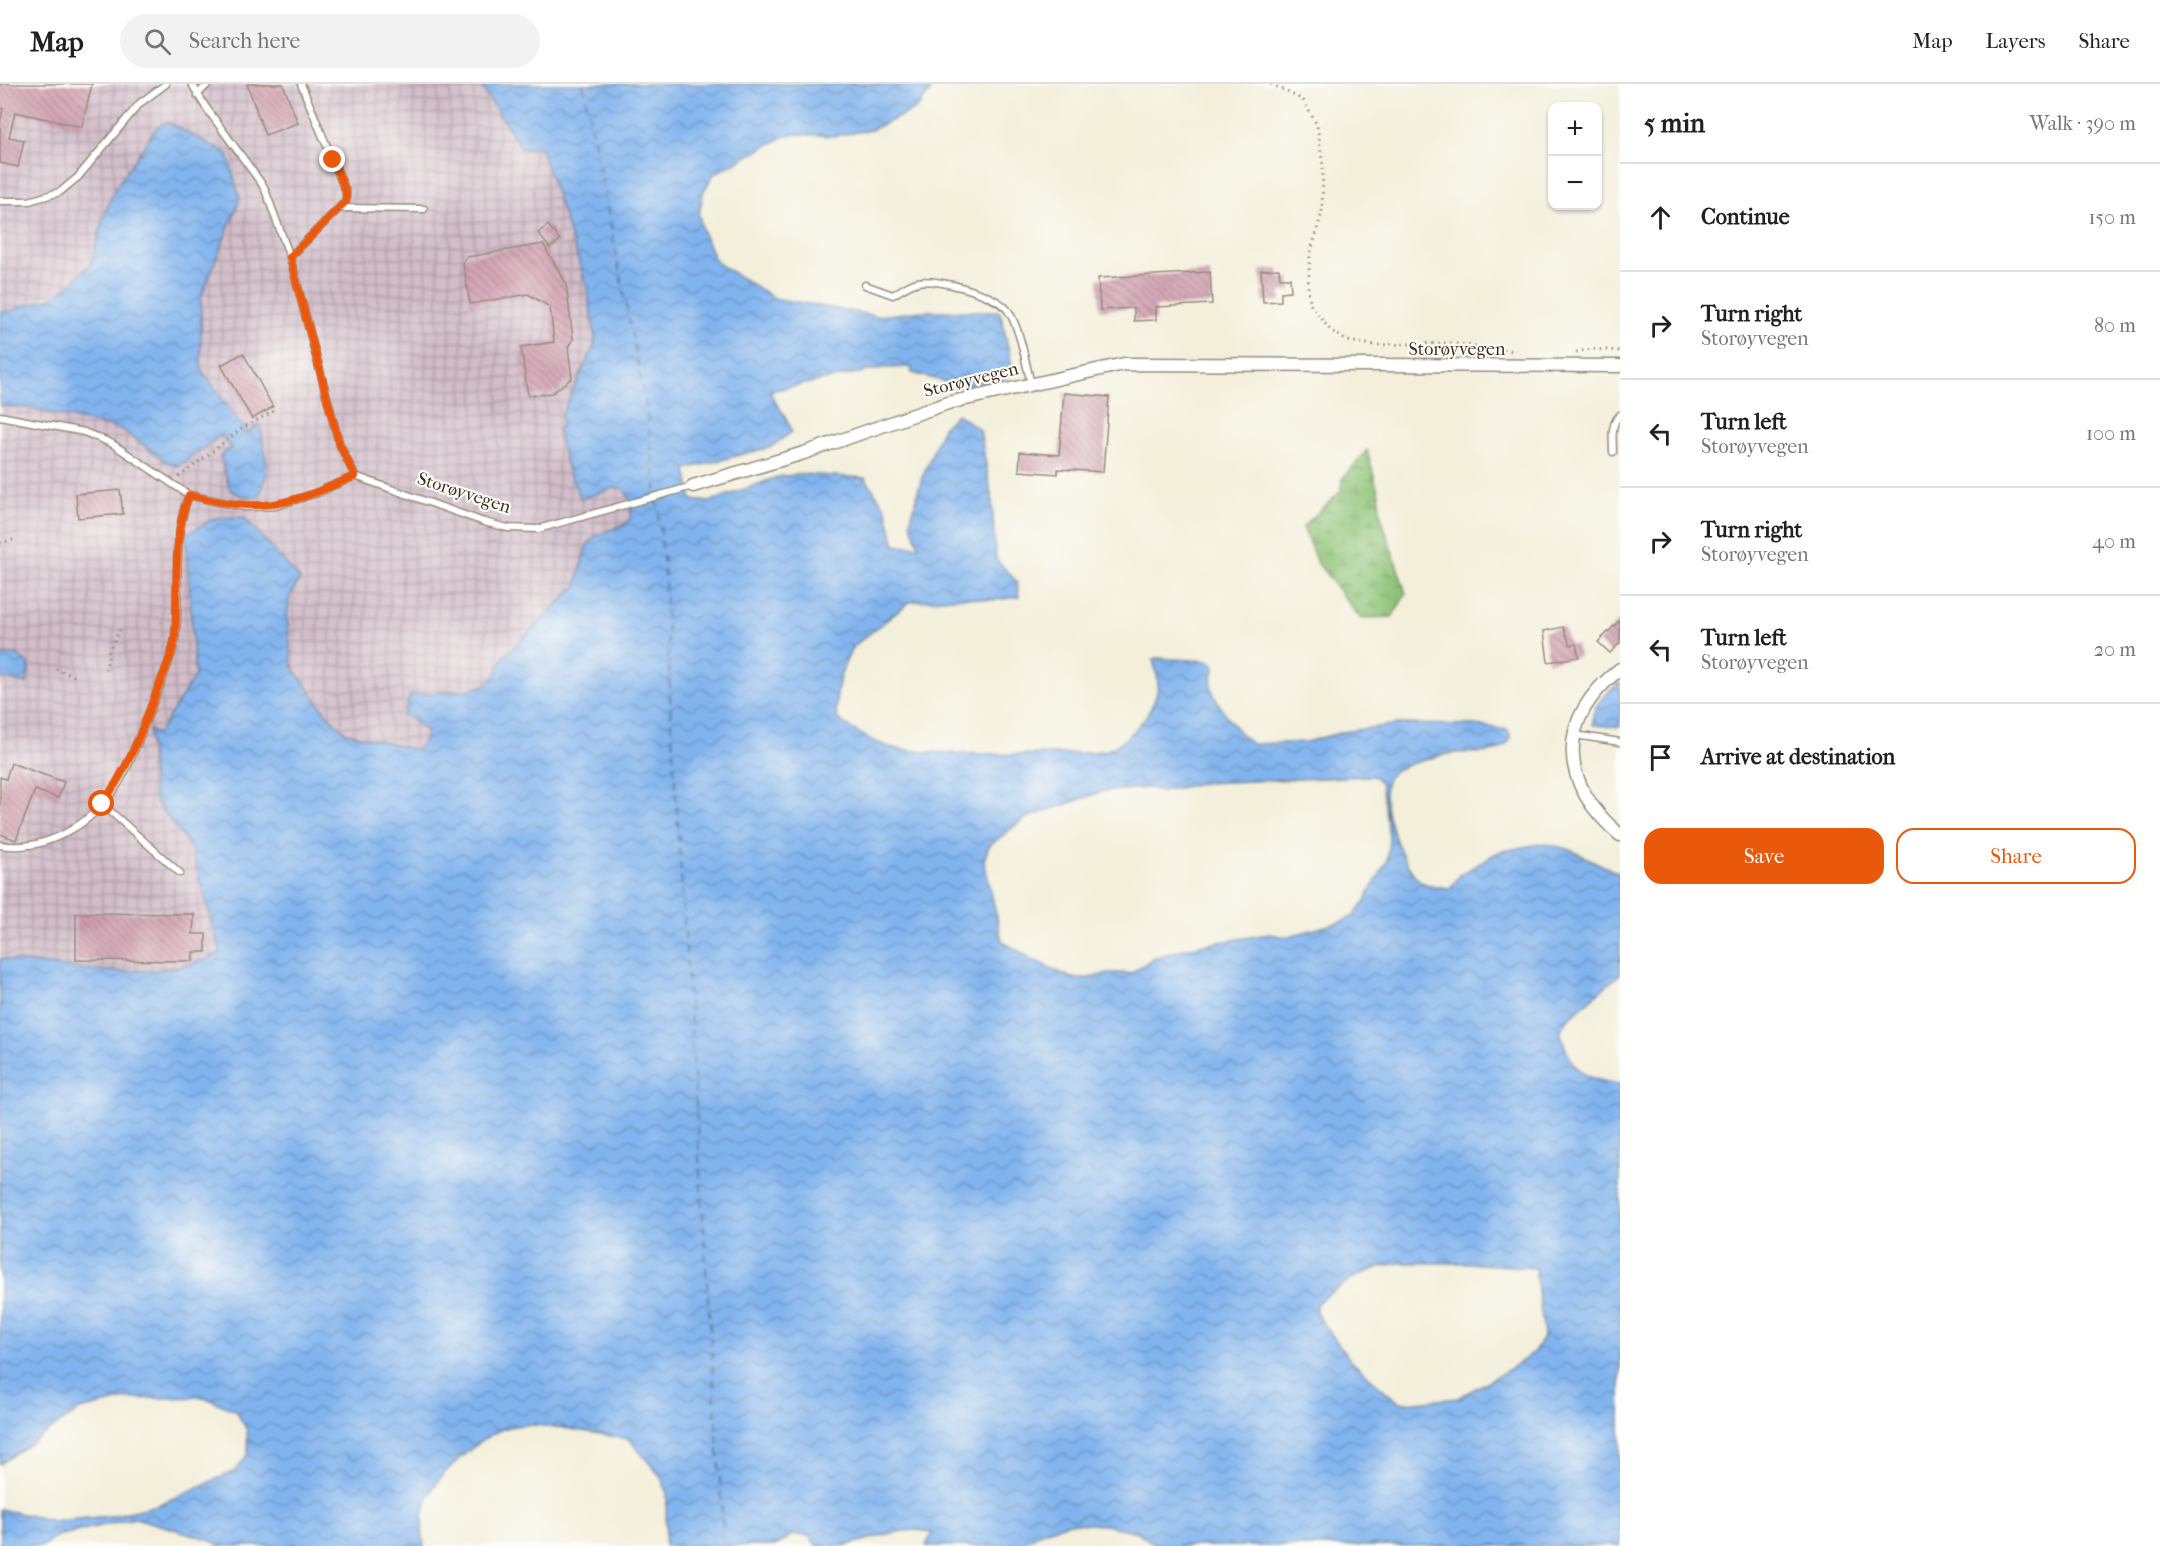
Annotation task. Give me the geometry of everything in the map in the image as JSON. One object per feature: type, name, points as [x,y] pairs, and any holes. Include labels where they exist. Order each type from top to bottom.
[{"type":"street","name":"Storøyvegen","points":[[693,486],[804,453],[948,403],[1124,364],[1620,366]]},
{"type":"street","points":[[1620,669],[1606,680],[1585,705],[1575,735],[1573,759],[1578,783],[1593,810],[1620,835]]},
{"type":"lane","points":[[0,201],[28,201],[60,192],[78,177],[140,103],[166,84]]},
{"type":"lane","points":[[0,416],[84,432],[111,443],[189,495],[246,507],[275,506],[317,493],[355,476],[339,443],[290,257],[264,187],[197,95],[192,84]]},
{"type":"lane","points":[[197,95],[208,84]]},
{"type":"lane","points":[[290,257],[346,201],[346,192],[302,84]]},
{"type":"lane","points":[[341,208],[424,209]]},
{"type":"lane","points":[[865,285],[893,295],[919,282],[944,283],[992,297],[1006,306],[1012,318],[1031,384]]},
{"type":"lane","points":[[1614,452],[1613,429],[1616,418],[1620,415]]},
{"type":"lane","name":"Storøyvegen","points":[[355,476],[484,522],[508,528],[538,529],[693,486]]},
{"type":"lane","points":[[0,845],[28,847],[46,842],[74,828],[102,804],[122,777],[168,662],[175,638],[178,536],[181,514],[189,495]]},
{"type":"lane","points":[[1575,735],[1620,742]]},
{"type":"lane","points":[[102,804],[180,873]]},
{"type":"path","points":[[1271,84],[1303,100],[1317,125],[1323,166],[1322,212],[1311,249],[1308,290],[1311,305],[1340,339],[1375,345],[1450,344],[1522,352]]},
{"type":"path","points":[[1566,353],[1592,349],[1620,351]]},
{"type":"path","points":[[171,484],[244,427],[276,410]]},
{"type":"path","points":[[0,543],[17,539]]},
{"type":"path","points":[[106,670],[109,650],[120,630]]},
{"type":"path","points":[[56,669],[76,677]]},
{"type":"shaded area","points":[[0,84],[480,84],[522,149],[540,146],[586,283],[596,342],[562,416],[562,425],[558,430],[568,471],[581,499],[613,488],[622,488],[629,497],[632,516],[625,524],[597,535],[587,545],[577,586],[502,659],[495,677],[485,686],[468,690],[427,730],[424,741],[416,750],[347,733],[328,716],[292,666],[287,616],[290,596],[189,533],[186,534],[195,676],[157,734],[150,730],[154,799],[190,846],[221,953],[196,964],[129,973],[0,959],[0,678],[27,684],[17,654],[0,656],[0,406],[28,408],[121,429],[167,462],[195,455],[222,435],[231,448],[227,484],[261,425],[247,433],[201,369],[201,297],[240,200],[238,187],[231,158],[210,142],[103,219],[92,264],[65,289],[10,311],[0,311]]},
{"type":"green space","points":[[1367,450],[1379,495],[1380,513],[1406,594],[1392,617],[1360,618],[1316,561],[1303,527],[1341,491],[1342,479]]},
{"type":"water","points":[[480,84],[933,84],[916,109],[871,130],[833,136],[796,134],[785,136],[714,174],[703,192],[699,215],[702,229],[714,258],[719,264],[774,298],[877,316],[922,311],[999,311],[1001,315],[1013,370],[1004,380],[960,386],[912,373],[911,367],[883,368],[770,391],[792,432],[771,447],[686,469],[692,500],[709,502],[777,477],[801,474],[865,478],[886,508],[895,545],[919,546],[910,522],[921,480],[943,427],[957,414],[980,430],[992,500],[996,559],[1017,582],[1019,597],[991,600],[964,597],[910,602],[854,646],[839,681],[836,708],[837,718],[857,731],[894,748],[936,752],[1042,754],[1112,748],[1136,729],[1154,702],[1158,683],[1153,660],[1156,658],[1210,661],[1215,665],[1211,685],[1216,699],[1234,726],[1252,744],[1307,742],[1342,732],[1399,724],[1474,725],[1508,730],[1511,738],[1507,744],[1494,751],[1442,755],[1412,764],[1391,774],[1386,784],[1387,812],[1404,859],[1419,880],[1429,885],[1450,888],[1460,875],[1498,852],[1544,843],[1571,850],[1620,874],[1620,974],[1568,1019],[1560,1031],[1568,1054],[1579,1070],[1595,1079],[1620,1084],[1620,1546],[1157,1546],[1137,1532],[1106,1525],[1069,1523],[1043,1531],[1017,1546],[926,1546],[932,1533],[911,1530],[840,1546],[817,1546],[809,1536],[792,1535],[775,1546],[665,1546],[667,1494],[662,1478],[629,1439],[554,1427],[525,1425],[502,1429],[486,1438],[448,1469],[426,1503],[422,1530],[424,1546],[220,1546],[208,1539],[135,1518],[57,1536],[42,1546],[0,1546],[0,1509],[55,1521],[110,1516],[158,1505],[235,1471],[248,1454],[247,1430],[236,1411],[204,1397],[126,1399],[80,1410],[0,1464],[0,959],[84,969],[140,971],[167,969],[194,963],[221,953],[190,846],[154,799],[149,730],[158,734],[195,676],[186,535],[180,535],[189,533],[215,518],[244,517],[300,579],[290,596],[287,616],[292,666],[328,716],[347,733],[416,750],[424,741],[427,731],[404,714],[410,695],[468,690],[485,685],[495,677],[502,659],[576,586],[587,545],[597,535],[625,524],[632,516],[629,497],[622,488],[613,488],[581,499],[568,471],[557,430],[562,425],[561,416],[596,342],[586,283],[540,146],[522,149]],"holes":[[[1376,777],[1381,784],[1389,837],[1387,861],[1354,916],[1286,937],[1269,934],[1195,946],[1153,958],[1131,973],[1108,973],[1089,978],[1071,978],[1002,941],[984,860],[989,846],[1024,819],[1104,791],[1150,788],[1161,791],[1204,783]],[[1401,1263],[1466,1263],[1535,1268],[1544,1336],[1534,1352],[1515,1366],[1458,1398],[1405,1403],[1397,1401],[1351,1361],[1316,1313],[1316,1304],[1336,1289],[1366,1272]]]},
{"type":"water","points":[[167,122],[228,154],[240,199],[201,297],[201,369],[247,433],[260,424],[267,465],[266,477],[259,496],[245,497],[230,490],[220,456],[231,448],[222,435],[178,466],[167,462],[121,429],[28,408],[0,406],[0,311],[10,311],[52,297],[65,289],[91,264],[103,219],[114,190],[157,127]]},
{"type":"water","points":[[17,654],[29,665],[27,684],[0,678],[0,656]]},
{"type":"water","points":[[1620,682],[1620,727],[1593,725],[1597,706]]},
{"type":"building","points":[[0,84],[92,84],[82,127],[15,112],[9,137],[24,140],[18,167],[0,163],[0,123],[3,109],[0,108]]},
{"type":"building","points":[[247,84],[283,84],[298,123],[265,135]]},
{"type":"building","points":[[548,225],[560,240],[550,248],[538,233]]},
{"type":"building","points":[[543,244],[566,283],[573,339],[568,347],[572,378],[552,393],[528,396],[521,347],[554,342],[550,307],[528,294],[470,304],[463,263],[467,257]]},
{"type":"building","points":[[1279,269],[1280,278],[1290,278],[1291,291],[1281,292],[1281,301],[1263,302],[1261,270]]},
{"type":"building","points":[[1210,272],[1212,304],[1156,307],[1156,320],[1134,321],[1134,308],[1100,310],[1098,278]]},
{"type":"building","points":[[243,353],[273,407],[252,419],[221,365]]},
{"type":"building","points":[[1064,393],[1109,397],[1103,472],[1058,469],[1058,474],[1019,471],[1020,452],[1059,455]]},
{"type":"building","points":[[120,490],[123,514],[78,518],[76,494]]},
{"type":"building","points":[[1620,620],[1620,643],[1610,653],[1598,642]]},
{"type":"building","points":[[1563,627],[1570,645],[1576,644],[1579,657],[1548,662],[1544,631]]},
{"type":"building","points":[[11,763],[64,782],[58,798],[35,790],[16,840],[0,834],[0,777],[6,779]]},
{"type":"building","points":[[76,913],[194,914],[193,934],[206,934],[206,952],[193,952],[193,961],[76,960]]},
{"type":"ferry route","points":[[583,84],[647,412],[657,494]]},
{"type":"ferry route","points":[[657,499],[664,563],[671,717],[724,1546]]},
{"type":"route","points":[[102,804],[122,777],[133,754],[175,638],[178,536],[181,514],[189,495],[246,507],[275,506],[317,493],[355,476],[339,443],[290,257],[346,201],[346,192],[333,160]]}]
